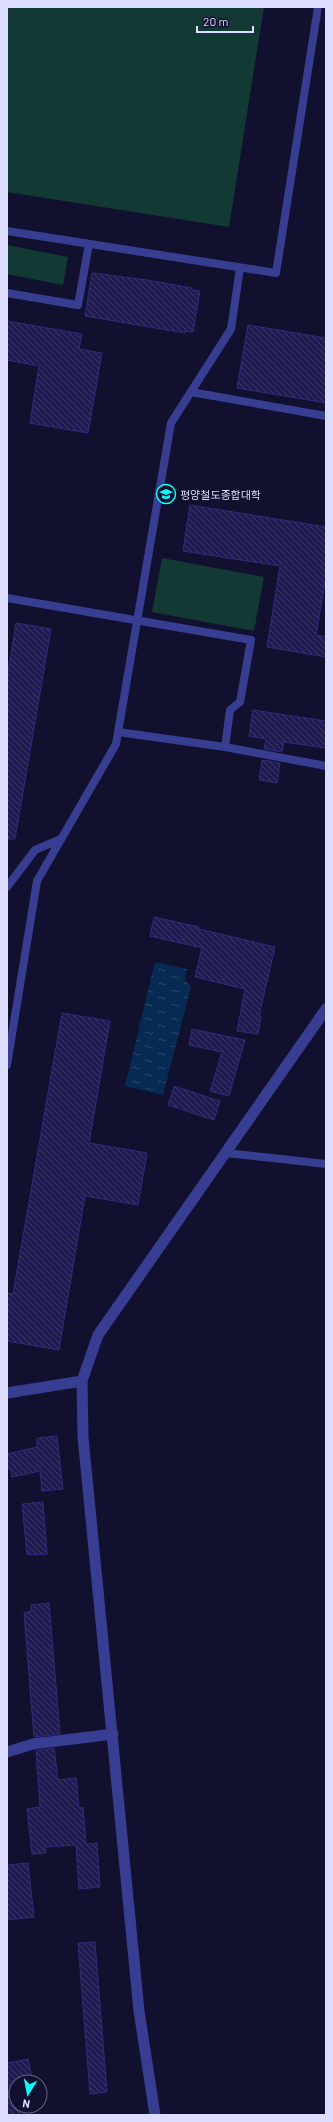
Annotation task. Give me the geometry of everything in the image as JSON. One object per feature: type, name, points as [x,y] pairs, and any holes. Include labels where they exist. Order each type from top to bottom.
[{"type":"street","points":[[155,2115],[139,2011],[83,1437],[82,1381],[98,1336],[326,1009]]},
{"type":"street","points":[[7,1393],[82,1381]]},
{"type":"street","points":[[7,1752],[33,1744],[113,1734]]},
{"type":"lane","points":[[7,231],[276,273],[318,7]]},
{"type":"lane","points":[[7,293],[78,305],[89,244]]},
{"type":"lane","points":[[7,1065],[37,881],[116,744],[171,423],[231,329],[240,268]]},
{"type":"lane","points":[[191,392],[326,416]]},
{"type":"lane","points":[[7,598],[251,640],[240,702],[230,710],[225,747]]},
{"type":"lane","points":[[118,732],[225,747],[326,766]]},
{"type":"lane","points":[[7,887],[35,850],[61,839]]},
{"type":"lane","points":[[226,1153],[326,1164]]},
{"type":"green space","points":[[7,7],[264,7],[229,227],[7,192]]},
{"type":"green space","points":[[7,245],[68,257],[63,285],[7,274]]},
{"type":"green space","points":[[162,558],[264,577],[254,631],[152,612]]},
{"type":"water","points":[[155,962],[187,969],[185,980],[191,987],[163,1095],[125,1086]]},
{"type":"building","points":[[92,273],[147,280],[192,288],[192,290],[200,291],[193,332],[185,331],[185,333],[85,316]]},
{"type":"building","points":[[7,321],[82,334],[79,349],[102,353],[88,433],[30,423],[39,366],[7,360]]},
{"type":"building","points":[[248,325],[326,338],[326,403],[237,388]]},
{"type":"building","points":[[190,505],[326,527],[326,576],[316,635],[326,637],[326,657],[267,647],[280,566],[183,551]]},
{"type":"building","points":[[16,623],[51,629],[15,839],[7,839],[7,678]]},
{"type":"building","points":[[253,710],[326,721],[326,748],[284,742],[282,752],[264,749],[266,739],[249,736]]},
{"type":"building","points":[[262,760],[280,763],[277,783],[259,780]]},
{"type":"building","points":[[154,917],[275,947],[259,1016],[261,1016],[258,1034],[237,1031],[245,989],[195,977],[202,948],[150,936]]},
{"type":"building","points":[[62,1013],[110,1021],[89,1143],[147,1153],[138,1205],[85,1196],[59,1350],[7,1341],[7,1293],[13,1294]]},
{"type":"building","points":[[192,1029],[245,1040],[229,1096],[210,1091],[222,1052],[189,1045]]},
{"type":"building","points":[[174,1086],[220,1101],[214,1120],[168,1105]]},
{"type":"building","points":[[57,1436],[63,1489],[42,1491],[40,1471],[12,1477],[10,1468],[7,1469],[7,1454],[37,1447],[37,1438]]},
{"type":"building","points":[[43,1502],[47,1554],[27,1555],[22,1504]]},
{"type":"building","points":[[49,1603],[60,1734],[34,1737],[24,1613],[31,1611],[31,1605]]},
{"type":"building","points":[[54,1748],[58,1780],[76,1778],[79,1808],[83,1807],[86,1844],[97,1843],[100,1887],[79,1889],[76,1845],[45,1847],[46,1853],[32,1854],[27,1809],[40,1807],[36,1751]]},
{"type":"building","points":[[28,1863],[34,1917],[7,1920],[7,1865]]},
{"type":"building","points":[[95,1942],[107,2092],[90,2094],[78,1943]]},
{"type":"building","points":[[28,2059],[31,2074],[8,2074],[8,2114],[25,2115],[7,2115],[7,2063]]},
{"type":"place","name":"평양철도종합대학","points":[[166,494]]}]
